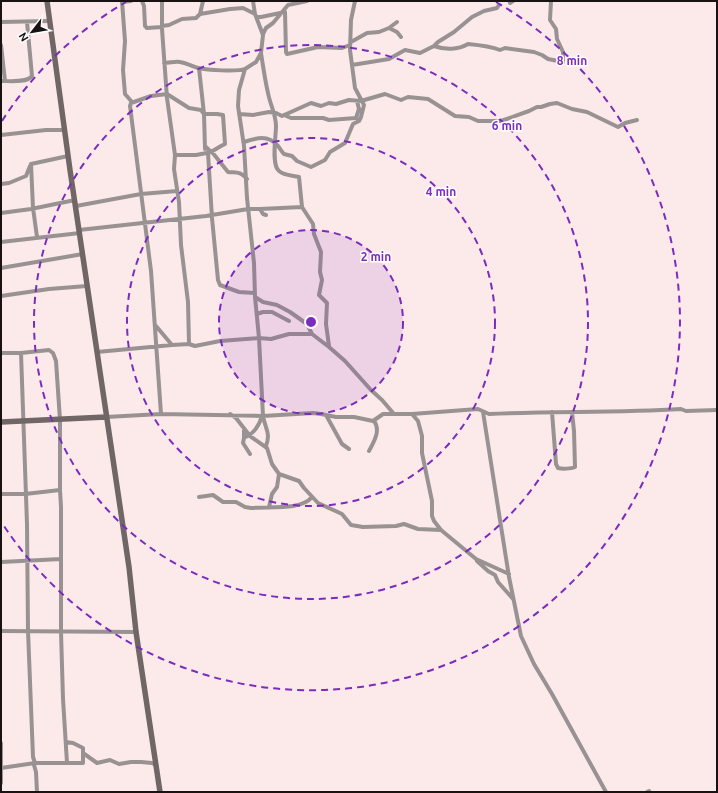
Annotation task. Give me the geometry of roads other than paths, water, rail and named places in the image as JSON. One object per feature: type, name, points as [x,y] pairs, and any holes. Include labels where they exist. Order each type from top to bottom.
[{"type":"main road","points":[[47,1],[79,232],[129,567],[136,632],[154,763],[160,792]]},
{"type":"main road","points":[[1,422],[106,417]]},
{"type":"street","points":[[131,1],[122,2],[125,41],[123,81],[125,94],[132,102]]},
{"type":"street","points":[[142,1],[144,6],[145,26],[147,28],[169,25],[182,19],[196,18],[200,14],[204,1]]},
{"type":"street","points":[[162,1],[164,64],[175,155],[174,169],[177,191],[180,245],[188,302],[189,344]]},
{"type":"street","points":[[253,1],[256,16],[263,35]]},
{"type":"street","points":[[307,1],[287,3],[283,12],[266,28],[263,35],[261,53],[267,92],[276,123],[273,155],[279,171],[285,175],[299,177],[302,207],[312,224],[321,252],[320,272],[322,280],[319,295],[326,303],[326,324],[329,346]]},
{"type":"street","points":[[239,114],[253,115],[273,112],[291,118],[323,118],[329,120],[356,118],[359,101],[355,88],[350,45],[351,20],[355,1]]},
{"type":"street","points":[[434,46],[445,50],[463,47],[468,44],[493,47],[500,50],[505,48],[534,52],[548,59],[563,62],[563,52],[557,39],[556,29],[550,20],[551,1]]},
{"type":"street","points":[[352,65],[389,59],[405,50],[418,54],[434,46],[472,17],[484,11],[497,8],[499,4]]},
{"type":"street","points":[[200,14],[243,8],[256,16],[261,17],[283,12]]},
{"type":"street","points":[[283,12],[286,13],[287,54],[318,47],[342,48],[350,45],[367,33],[379,32],[389,28],[397,22]]},
{"type":"street","points":[[1,22],[50,21]]},
{"type":"street","points":[[1,46],[3,81],[30,79],[32,76],[27,22]]},
{"type":"street","points":[[389,28],[398,32],[400,37]]},
{"type":"street","points":[[164,64],[179,62],[199,68],[236,71],[245,69],[258,60],[261,53]]},
{"type":"street","points":[[199,68],[204,114],[204,135],[208,152],[216,267],[220,285],[239,292],[255,295],[263,302],[277,305],[307,324],[312,334],[329,346],[394,414]]},
{"type":"street","points":[[245,69],[239,90],[239,114],[244,142],[254,263],[263,416],[265,426],[269,434],[266,446]]},
{"type":"street","points":[[132,102],[151,96],[167,94],[189,108],[201,110],[204,114],[217,114],[223,116],[226,144],[208,152],[183,156],[175,155]]},
{"type":"street","points":[[284,115],[311,103],[321,106],[329,103],[336,104],[348,100],[359,101],[385,94],[400,100],[408,97],[428,99],[455,116],[469,117],[478,121],[501,120],[552,103],[587,112],[618,127],[626,122],[637,120]]},
{"type":"street","points":[[244,142],[262,137],[268,138],[284,154],[292,156],[300,163],[309,167],[315,165],[325,160],[330,152],[345,143],[353,124],[361,117],[364,106],[359,101]]},
{"type":"street","points":[[132,102],[130,106],[137,150],[151,271],[161,414]]},
{"type":"street","points":[[1,135],[46,130],[65,130]]},
{"type":"street","points":[[208,152],[213,152],[228,172],[237,172],[243,175],[247,180]]},
{"type":"street","points":[[31,164],[68,156]]},
{"type":"street","points":[[1,184],[26,176],[31,164]]},
{"type":"street","points":[[31,164],[33,208],[37,237]]},
{"type":"street","points":[[1,213],[141,194],[177,191]]},
{"type":"street","points":[[1,242],[249,209],[302,207]]},
{"type":"street","points":[[260,209],[263,214],[266,215]]},
{"type":"street","points":[[1,268],[83,254]]},
{"type":"street","points":[[1,296],[49,289],[87,286]]},
{"type":"street","points":[[257,314],[272,312],[289,321]]},
{"type":"street","points":[[155,325],[172,345]]},
{"type":"street","points":[[97,352],[172,345],[189,344],[195,346],[220,341],[259,338],[271,339],[289,334],[312,334]]},
{"type":"street","points":[[1,353],[21,353],[49,350],[53,353],[56,361],[60,420],[61,632],[67,763]]},
{"type":"street","points":[[21,353],[28,631],[33,752],[37,792]]},
{"type":"street","points":[[374,421],[382,414],[412,414],[478,409],[488,414],[629,412],[681,409],[686,411],[717,410]]},
{"type":"street","points":[[483,412],[519,628],[528,653],[606,792]]},
{"type":"street","points":[[552,412],[556,464],[560,469],[575,467],[572,412]]},
{"type":"street","points":[[106,417],[161,414],[230,414],[263,416],[313,413],[336,417],[354,417],[374,421]]},
{"type":"street","points":[[230,414],[236,418],[250,436],[266,446],[270,452],[272,464],[279,474],[299,481],[320,504],[342,514],[349,523],[355,526],[372,527],[396,526],[404,524],[418,529],[441,530]]},
{"type":"street","points":[[412,414],[418,421],[422,436],[422,453],[432,502],[432,516],[436,525],[488,571],[495,575],[498,582],[513,599]]},
{"type":"street","points":[[326,415],[342,444],[349,449]]},
{"type":"street","points":[[244,438],[250,436],[256,430],[263,416]]},
{"type":"street","points":[[369,451],[374,443],[377,428],[374,421]]},
{"type":"street","points":[[244,430],[243,442],[250,454]]},
{"type":"street","points":[[269,507],[272,494],[278,487],[279,474]]},
{"type":"street","points":[[1,494],[25,494],[60,490]]},
{"type":"street","points":[[199,497],[213,495],[223,502],[236,502],[245,507],[251,508],[297,505],[308,502],[312,497]]},
{"type":"street","points":[[2,561],[61,559]]},
{"type":"street","points":[[476,559],[509,574]]},
{"type":"street","points":[[1,631],[136,632]]},
{"type":"street","points":[[1,768],[35,763],[83,763],[82,748],[77,744],[66,742]]},
{"type":"street","points":[[1,743],[1,783]]},
{"type":"street","points":[[83,753],[98,763],[110,760],[119,764],[131,762],[154,763]]}]
